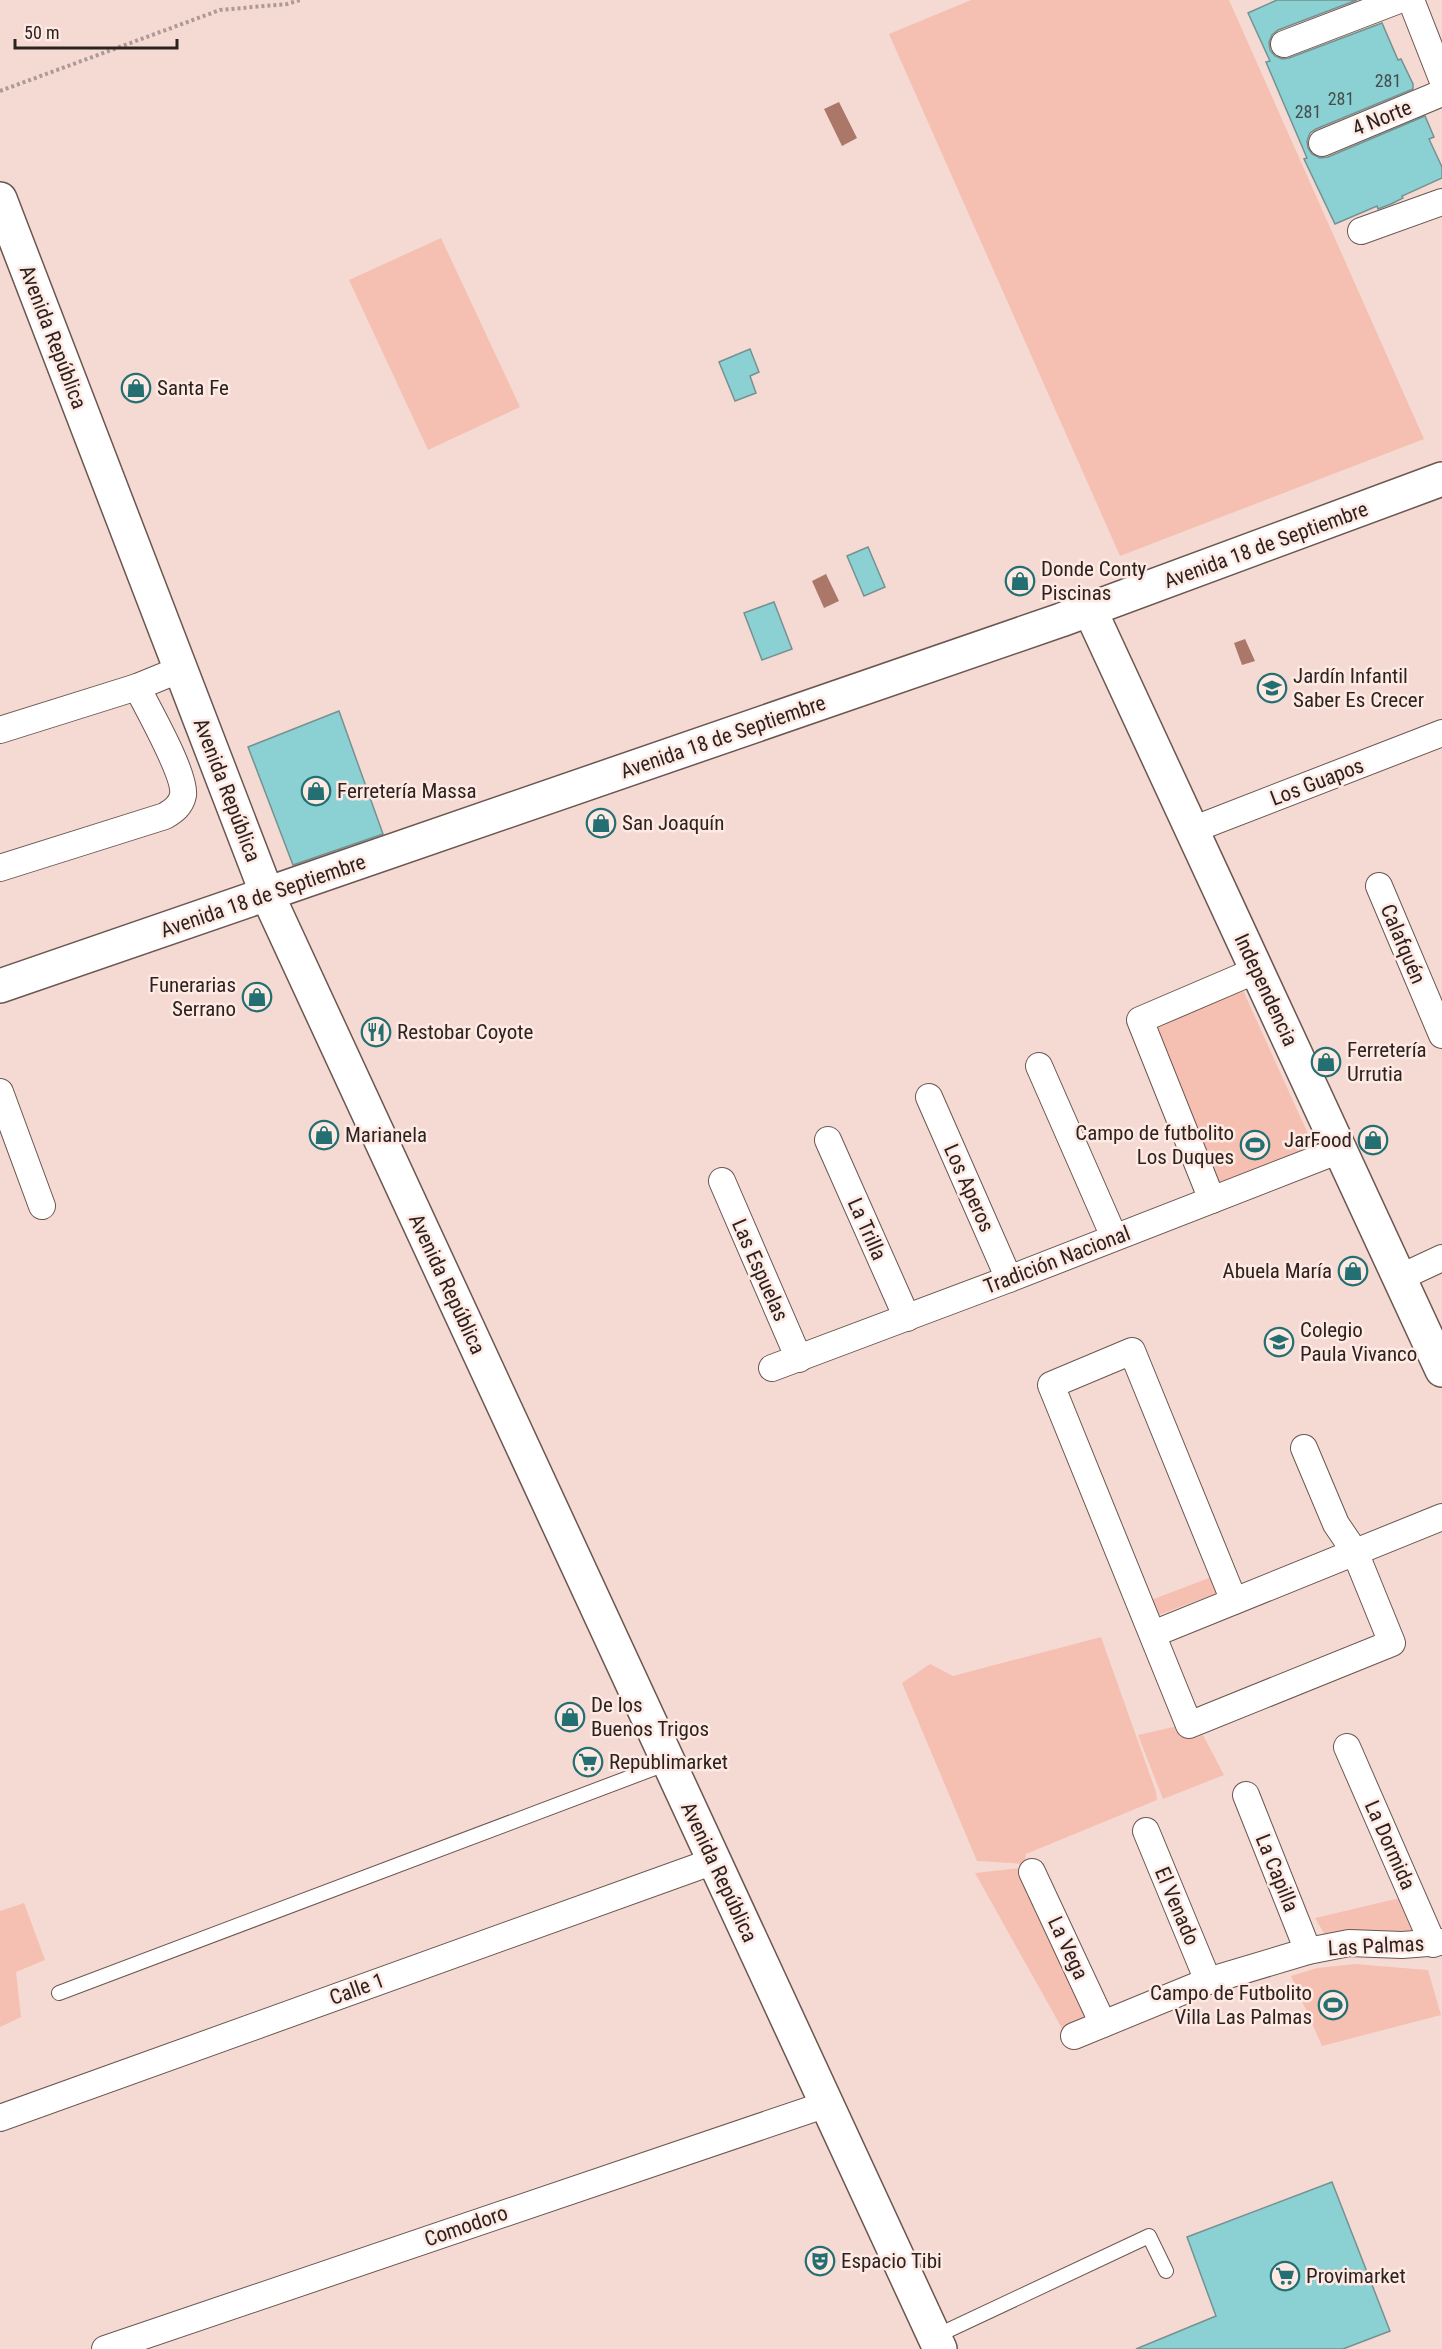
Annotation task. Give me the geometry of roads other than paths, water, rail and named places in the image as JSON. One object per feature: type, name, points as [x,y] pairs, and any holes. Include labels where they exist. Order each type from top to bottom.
[{"type":"main road","name":"Avenida República","points":[[0,199],[267,894],[937,2343]]},
{"type":"main road","name":"Avenida 18 de Septiembre","points":[[0,986],[1090,610],[1442,479]]},
{"type":"main road","name":"Independencia","points":[[1090,610],[1442,1370]]},
{"type":"street","points":[[1284,44],[1399,0]]},
{"type":"street","points":[[1411,0],[1442,79]]},
{"type":"street","name":"4 Norte","points":[[1322,143],[1442,93]]},
{"type":"street","points":[[1361,231],[1442,202]]},
{"type":"street","points":[[0,730],[137,687],[181,669]]},
{"type":"street","points":[[0,868],[165,816],[176,810],[183,799],[183,788],[178,772],[137,687]]},
{"type":"street","name":"Los Guapos","points":[[1192,830],[1442,733]]},
{"type":"street","name":"Calafquén","points":[[1379,886],[1439,1021]]},
{"type":"street","points":[[1212,1200],[1140,1020],[1257,970]]},
{"type":"street","points":[[1039,1066],[1114,1237]]},
{"type":"street","points":[[0,1092],[42,1206]]},
{"type":"street","name":"Los Aperos","points":[[929,1097],[1009,1279]]},
{"type":"street","name":"La Trilla","points":[[828,1140],[907,1318]]},
{"type":"street","name":"Tradición Nacional","points":[[772,1368],[1009,1279],[1340,1150]]},
{"type":"street","name":"Las Espuelas","points":[[722,1181],[799,1359]]},
{"type":"street","points":[[1399,1278],[1442,1258]]},
{"type":"street","points":[[1234,1601],[1132,1352],[1051,1385],[1189,1725],[1392,1643],[1355,1552],[1336,1524],[1304,1448]]},
{"type":"street","points":[[1153,1634],[1442,1517]]},
{"type":"street","name":"La Dormida","points":[[1347,1747],[1438,1943]]},
{"type":"street","name":"La Capilla","points":[[1246,1796],[1308,1951]]},
{"type":"street","name":"El Venado","points":[[1146,1831],[1208,1981]]},
{"type":"street","name":"Calle 1","points":[[0,2118],[714,1860]]},
{"type":"street","name":"La Vega","points":[[1032,1872],[1103,2024]]},
{"type":"street","name":"Las Palmas","points":[[1074,2036],[1208,1981],[1308,1951],[1349,1943],[1438,1943]]},
{"type":"street","name":"Comodoro","points":[[105,2349],[826,2104]]},
{"type":"lane","points":[[59,1993],[669,1762]]},
{"type":"lane","points":[[937,2343],[1149,2236],[1166,2271]]},
{"type":"place","name":"Santa Fe","points":[[136,388]]},
{"type":"place","name":"Donde Conty Piscinas","points":[[1020,581]]},
{"type":"place","name":"Jardín Infantil Saber Es Crecer","points":[[1272,688]]},
{"type":"place","name":"Ferretería Massa","points":[[316,791]]},
{"type":"place","name":"San Joaquín","points":[[601,823]]},
{"type":"place","name":"Funerarias Serrano","points":[[257,997]]},
{"type":"place","name":"Restobar Coyote","points":[[376,1032]]},
{"type":"place","name":"Ferretería Urrutia","points":[[1326,1062]]},
{"type":"place","name":"Marianela","points":[[324,1135]]},
{"type":"place","name":"JarFood","points":[[1373,1140]]},
{"type":"place","name":"Campo de futbolito Los Duques","points":[[1255,1145]]},
{"type":"place","name":"Abuela María","points":[[1353,1271]]},
{"type":"place","name":"Colegio Paula Vivanco","points":[[1279,1342]]},
{"type":"place","name":"De los Buenos Trigos","points":[[570,1717]]},
{"type":"place","name":"Republimarket","points":[[588,1762]]},
{"type":"place","name":"Campo de Futbolito Villa Las Palmas","points":[[1333,2005]]},
{"type":"place","name":"Espacio Tibi","points":[[820,2261]]},
{"type":"place","name":"Provimarket","points":[[1285,2276]]}]
